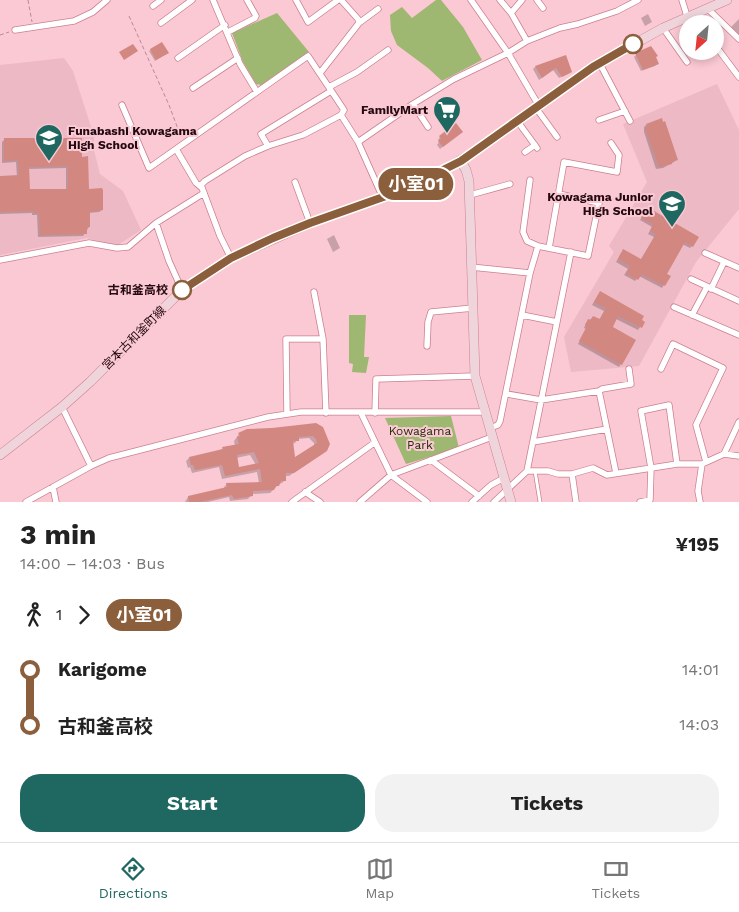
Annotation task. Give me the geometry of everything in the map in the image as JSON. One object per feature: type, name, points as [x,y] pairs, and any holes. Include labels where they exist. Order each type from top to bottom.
[{"type":"street","points":[[15,30],[74,21],[93,12],[107,0]]},
{"type":"street","points":[[153,6],[162,0]]},
{"type":"street","points":[[161,24],[192,0]]},
{"type":"street","points":[[213,0],[238,58],[257,92]]},
{"type":"street","points":[[228,32],[256,16],[247,0]]},
{"type":"street","points":[[296,0],[308,22],[339,0],[358,19],[359,23]]},
{"type":"street","points":[[471,0],[508,53],[537,107],[557,137]]},
{"type":"street","points":[[500,0],[511,13],[527,41]]},
{"type":"street","points":[[511,13],[522,0]]},
{"type":"street","points":[[537,0],[543,8]]},
{"type":"street","points":[[358,142],[413,104],[454,79],[508,53],[527,41],[560,28],[617,11],[630,2],[638,0]]},
{"type":"street","points":[[682,0],[690,15]]},
{"type":"street","name":"宮本古和釜町線","points":[[690,15],[727,0]]},
{"type":"street","points":[[707,8],[739,39]]},
{"type":"street","points":[[320,73],[359,23],[378,10]]},
{"type":"street","name":"宮本古和釜町線","points":[[0,455],[62,407],[90,382],[182,290],[231,258],[310,223],[412,186],[461,161],[600,64],[679,20]]},
{"type":"street","points":[[178,58],[225,25]]},
{"type":"street","points":[[663,28],[688,62]]},
{"type":"street","points":[[268,146],[261,134],[388,50]]},
{"type":"street","points":[[122,105],[150,168],[308,56],[344,110],[341,115],[303,135],[268,146],[245,156],[201,185],[220,236],[231,258]]},
{"type":"street","points":[[724,57],[739,77]]},
{"type":"street","points":[[193,88],[238,58]]},
{"type":"street","points":[[600,64],[630,121]]},
{"type":"street","points":[[413,104],[428,127]]},
{"type":"street","points":[[599,120],[625,111]]},
{"type":"street","points":[[341,115],[358,142],[383,198]]},
{"type":"street","points":[[518,122],[536,146],[525,152]]},
{"type":"street","points":[[549,248],[564,162],[617,172],[619,155],[611,142]]},
{"type":"street","points":[[176,149],[196,183],[203,191]]},
{"type":"street","points":[[461,161],[468,176],[470,195],[475,376],[511,502]]},
{"type":"street","points":[[530,180],[523,232],[527,241],[538,246],[588,256],[600,203],[559,194]]},
{"type":"street","points":[[295,182],[310,223]]},
{"type":"street","points":[[470,195],[510,184]]},
{"type":"street","points":[[0,260],[89,243],[122,249],[128,247],[156,223],[203,191]]},
{"type":"street","points":[[156,223],[182,290]]},
{"type":"street","points":[[360,502],[391,475],[431,460],[491,433],[498,425],[507,394],[530,273],[538,246]]},
{"type":"street","points":[[494,502],[527,471],[571,252]]},
{"type":"street","points":[[705,253],[739,268]]},
{"type":"street","points":[[692,315],[724,262]]},
{"type":"street","points":[[471,267],[530,273]]},
{"type":"street","points":[[691,280],[739,301]]},
{"type":"street","points":[[314,292],[323,339],[326,413]]},
{"type":"street","points":[[674,307],[739,335]]},
{"type":"street","points":[[428,346],[428,322],[431,312],[473,308]]},
{"type":"street","points":[[522,315],[557,322]]},
{"type":"street","points":[[287,414],[286,339],[323,339]]},
{"type":"street","points":[[661,369],[673,344],[723,368],[696,425],[704,463],[698,491],[700,502]]},
{"type":"street","points":[[507,394],[541,400],[599,391],[631,384],[628,369]]},
{"type":"street","points":[[375,413],[376,379],[475,376]]},
{"type":"street","points":[[599,391],[616,473]]},
{"type":"street","points":[[640,502],[650,500],[651,468],[641,411],[669,405],[677,464]]},
{"type":"street","points":[[62,407],[91,466]]},
{"type":"street","points":[[26,502],[109,458],[268,417],[301,412],[485,412]]},
{"type":"street","points":[[361,413],[391,475],[427,502]]},
{"type":"street","points":[[724,454],[739,422]]},
{"type":"street","points":[[533,442],[607,429]]},
{"type":"street","points":[[292,502],[374,443]]},
{"type":"street","points":[[527,471],[535,470],[572,474],[593,468],[607,474],[677,464],[704,463],[724,454],[739,456]]},
{"type":"street","points":[[431,460],[479,496]]},
{"type":"street","points":[[572,474],[576,502]]},
{"type":"street","points":[[472,502],[491,485],[504,478]]},
{"type":"street","points":[[53,487],[56,502]]},
{"type":"street","points":[[305,492],[320,502]]},
{"type":"street","points":[[415,502],[421,497]]},
{"type":"lane","points":[[535,470],[540,502]]},
{"type":"path","points":[[28,0],[33,28]]},
{"type":"path","points":[[129,16],[169,105],[184,144]]},
{"type":"path","points":[[0,35],[15,30]]},
{"type":"shaded area","name":"Funabashi Kowagama High School","points":[[64,58],[73,71],[94,136],[94,150],[100,174],[123,191],[141,230],[115,247],[87,238],[0,255],[0,65]]},
{"type":"shaded area","name":"Kowagama Junior High School","points":[[717,84],[739,130],[739,209],[696,262],[639,366],[571,372],[564,337],[614,252],[609,246],[647,182],[623,124]]},
{"type":"green space","points":[[436,0],[441,0],[463,27],[482,60],[442,81],[397,45],[391,31],[390,15],[402,7],[412,18]]},
{"type":"green space","points":[[277,13],[309,52],[261,85],[256,84],[243,62],[232,33]]},
{"type":"green space","points":[[349,315],[366,315],[364,357],[369,357],[366,373],[352,372],[353,364],[349,363]]},
{"type":"green space","name":"Kowagama Park","points":[[451,416],[459,448],[406,464],[385,418]]},
{"type":"building","points":[[162,42],[169,53],[156,60],[150,49]]},
{"type":"building","points":[[133,44],[138,51],[124,60],[119,52]]},
{"type":"building","points":[[651,46],[658,56],[656,57],[659,64],[643,70],[635,53]]},
{"type":"building","points":[[566,55],[572,72],[562,77],[556,68],[542,78],[535,66]]},
{"type":"building","points":[[662,118],[663,122],[665,121],[678,160],[672,162],[672,164],[659,167],[645,128],[647,127],[646,124]]},
{"type":"building","points":[[456,123],[463,132],[443,147],[438,141],[441,139],[439,136]]},
{"type":"building","points":[[4,138],[82,138],[82,157],[88,156],[89,189],[102,188],[103,190],[103,210],[90,212],[90,227],[87,227],[87,234],[40,235],[39,213],[34,213],[34,211],[0,212],[0,176],[19,175],[18,160],[4,161]],"holes":[[[68,166],[68,189],[30,189],[29,167]]]},
{"type":"building","points":[[647,207],[699,237],[693,247],[685,242],[667,274],[671,276],[665,286],[642,274],[638,280],[626,273],[630,266],[618,259],[623,249],[641,259],[656,234],[650,231],[653,224],[641,218]]},
{"type":"building","points":[[600,291],[644,316],[642,320],[645,322],[642,328],[618,316],[613,327],[636,340],[622,365],[579,341],[587,326],[585,325],[588,319],[591,320],[593,316],[600,319],[606,308],[594,302]]},
{"type":"building","points":[[316,423],[323,427],[330,444],[327,451],[294,473],[286,473],[286,481],[281,481],[274,490],[253,491],[253,496],[234,499],[232,495],[200,502],[189,502],[188,496],[227,487],[226,483],[262,482],[260,469],[225,476],[222,465],[195,470],[193,465],[191,465],[189,457],[239,444],[237,437],[240,436],[238,433],[247,429]],"holes":[[[313,436],[317,443],[295,457],[293,441],[299,441],[299,437]],[[254,452],[259,463],[239,467],[237,455]]]},
{"type":"bus line","name":"小室01","points":[[182,290],[231,258],[273,238],[403,190],[461,161],[593,67],[633,44]]},
{"type":"place","name":"FamilyMart","points":[[447,134]]},
{"type":"place","name":"Funabashi Kowagama High School","points":[[49,162]]},
{"type":"place","name":"Kowagama Junior High School","points":[[672,228]]},
{"type":"place","name":"古和釜高校","points":[[182,290]]}]
